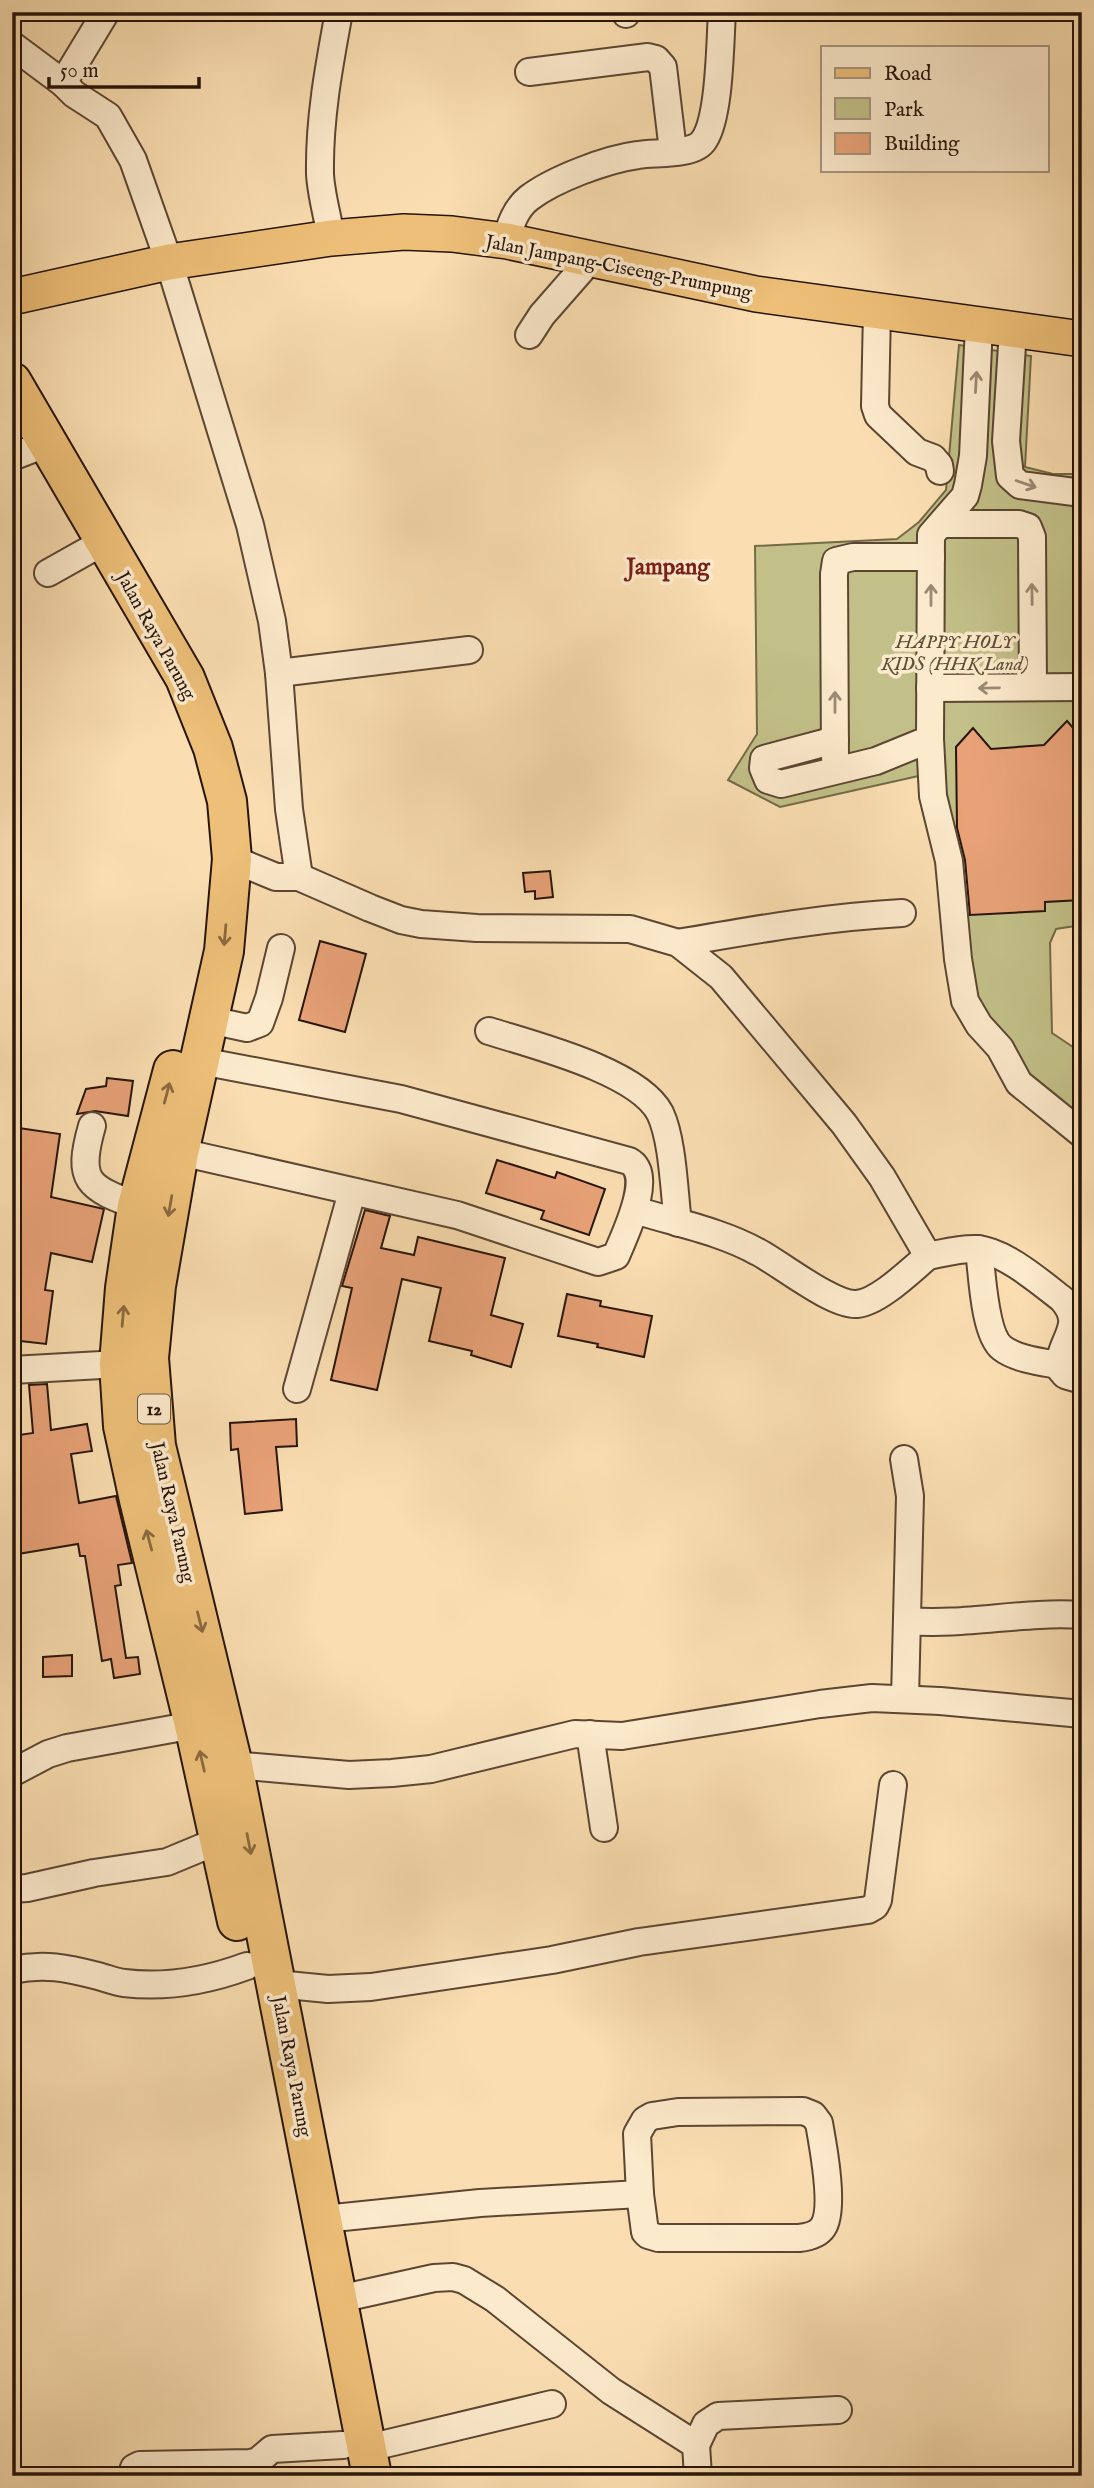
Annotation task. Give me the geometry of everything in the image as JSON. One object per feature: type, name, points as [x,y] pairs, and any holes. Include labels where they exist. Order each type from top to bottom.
[{"type":"highway","name":"Jalan Raya Parung","points":[[12,382],[185,678],[214,748],[227,801],[232,859],[224,951],[201,1061],[166,1149],[137,1206],[125,1287],[119,1364],[123,1426],[220,1840],[262,1975],[349,2216],[361,2294],[374,2454]]},
{"type":"highway","name":"Jalan Raya Parung","points":[[18,443],[89,550],[169,704],[194,766],[204,803],[205,892],[198,946],[173,1067],[149,1358],[156,1446],[259,1768],[262,1975],[275,2108],[303,2233],[374,2454]]},
{"type":"main road","name":"Jalan Jampang–Ciseeng–Prumpung","points":[[12,297],[163,264],[331,238],[404,232],[452,234],[507,241],[756,294],[1082,339]]},
{"type":"street","points":[[63,83],[106,12]]},
{"type":"street","points":[[331,238],[320,177],[321,135],[323,101],[339,12]]},
{"type":"street","points":[[507,241],[519,208],[528,198],[605,161],[689,150],[705,140],[712,122],[722,12]]},
{"type":"street","points":[[12,45],[74,94],[108,116],[133,160],[163,264],[250,525],[272,621],[279,673],[289,809],[289,877]]},
{"type":"street","points":[[529,72],[648,57],[656,59],[663,68],[673,151]]},
{"type":"street","points":[[529,335],[542,315],[591,259]]},
{"type":"street","points":[[877,311],[874,406],[878,415],[918,452],[933,458],[940,471]]},
{"type":"street","points":[[996,327],[1010,476],[1020,485],[1082,493]]},
{"type":"street","points":[[996,327],[965,496],[931,535],[930,739],[933,796],[949,861],[958,959],[965,1001],[979,1025],[1000,1048],[1019,1083],[1082,1134]]},
{"type":"street","points":[[941,524],[1019,524],[1028,527],[1032,537],[1033,687]]},
{"type":"street","points":[[48,573],[89,550]]},
{"type":"street","points":[[835,770],[836,561],[853,557],[931,557]]},
{"type":"street","points":[[279,673],[469,650]]},
{"type":"street","points":[[930,688],[1082,687]]},
{"type":"street","points":[[835,740],[764,759],[763,768],[768,780],[782,784],[876,761],[930,739]]},
{"type":"street","points":[[232,859],[421,924],[477,928],[630,929],[678,943],[721,977],[844,1124],[882,1177],[928,1256]]},
{"type":"street","points":[[678,943],[793,923],[902,913]]},
{"type":"street","points":[[210,1020],[247,1028],[260,1023],[281,948]]},
{"type":"street","points":[[489,1031],[576,1059],[629,1083],[646,1094],[659,1112],[667,1131],[677,1223]]},
{"type":"street","points":[[166,1149],[457,1215],[598,1262],[616,1256],[635,1210],[640,1173],[634,1163],[629,1161],[401,1100],[201,1061]]},
{"type":"street","points":[[92,1126],[86,1153],[86,1174],[89,1180],[103,1192],[137,1206]]},
{"type":"street","points":[[297,1390],[352,1192]]},
{"type":"street","points":[[635,1210],[736,1242],[758,1252],[831,1297],[853,1304],[872,1300],[928,1256],[978,1249],[996,1253],[1042,1284],[1070,1308],[1073,1324],[1059,1365],[1063,1374],[1082,1380]]},
{"type":"street","points":[[978,1249],[989,1320],[996,1341],[1001,1348],[1013,1353],[1059,1365]]},
{"type":"street","points":[[12,1370],[119,1364]]},
{"type":"street","points":[[904,1459],[910,1496],[905,1699]]},
{"type":"street","points":[[907,1621],[940,1623],[1058,1613],[1082,1615]]},
{"type":"street","points":[[259,1768],[349,1775],[431,1769],[575,1734],[622,1736],[872,1698],[940,1701],[1082,1714]]},
{"type":"street","points":[[12,1773],[48,1754],[67,1748],[194,1725]]},
{"type":"street","points":[[590,1734],[604,1828]]},
{"type":"street","points":[[12,1970],[36,1965],[74,1970],[123,1983],[262,1975],[328,1989],[371,1987],[552,1960],[639,1942],[868,1909],[875,1906],[878,1900],[893,1785]]},
{"type":"street","points":[[12,1889],[167,1862],[220,1840]]},
{"type":"street","points":[[803,2111],[818,2120],[823,2146],[828,2214],[824,2227],[815,2234],[799,2238],[653,2238],[643,2226],[640,2194],[637,2134],[641,2124],[652,2116],[678,2112],[803,2111]]},
{"type":"street","points":[[349,2216],[480,2203],[640,2194]]},
{"type":"street","points":[[361,2294],[443,2277],[464,2280],[495,2299],[611,2390],[696,2445]]},
{"type":"street","points":[[131,2476],[134,2468],[140,2465],[250,2463],[258,2461],[272,2449],[374,2454],[552,2404]]},
{"type":"street","points":[[698,2476],[696,2445],[706,2424],[718,2416],[838,2410]]},
{"type":"green space","name":"HAPPY HOLY KIDS (HHK Land)","points":[[959,345],[1031,356],[1025,467],[1053,474],[1082,474],[1082,925],[1056,929],[1050,943],[1052,1033],[1082,1053],[1082,1144],[977,1039],[923,775],[780,807],[728,780],[757,734],[755,546],[897,539],[919,522],[946,490]]},
{"type":"building","points":[[1067,721],[1082,738],[1082,900],[1045,902],[1045,911],[970,915],[965,860],[957,828],[956,747],[973,728],[991,749],[1044,745]]},
{"type":"building","points":[[550,871],[553,897],[535,899],[535,891],[525,892],[523,873]]},
{"type":"building","points":[[320,941],[366,954],[345,1032],[299,1020]]},
{"type":"building","points":[[107,1078],[133,1081],[128,1116],[95,1111],[77,1114],[86,1089],[106,1086]]},
{"type":"building","points":[[12,1127],[60,1134],[51,1197],[104,1209],[92,1262],[51,1253],[45,1290],[53,1291],[46,1344],[12,1340]]},
{"type":"building","points":[[497,1160],[555,1178],[557,1172],[605,1189],[589,1235],[541,1219],[544,1211],[486,1193]]},
{"type":"building","points":[[365,1210],[390,1216],[381,1248],[414,1255],[418,1237],[505,1258],[491,1315],[523,1324],[511,1367],[471,1355],[472,1351],[429,1341],[441,1288],[402,1279],[377,1390],[331,1380],[352,1288],[342,1286]]},
{"type":"building","points":[[567,1294],[601,1301],[600,1306],[652,1316],[644,1357],[558,1336]]},
{"type":"building","points":[[47,1384],[51,1430],[87,1424],[92,1451],[71,1454],[79,1503],[116,1496],[132,1563],[118,1565],[121,1585],[115,1586],[126,1658],[138,1657],[140,1674],[114,1678],[111,1659],[102,1661],[85,1556],[80,1556],[78,1544],[12,1555],[12,1436],[33,1433],[29,1385]]},
{"type":"building","points":[[296,1419],[297,1446],[276,1447],[282,1510],[245,1514],[238,1449],[231,1450],[230,1423]]},
{"type":"building","points":[[72,1655],[72,1676],[43,1677],[43,1657]]},
{"type":"district","name":"Jampang","points":[[668,566]]}]
